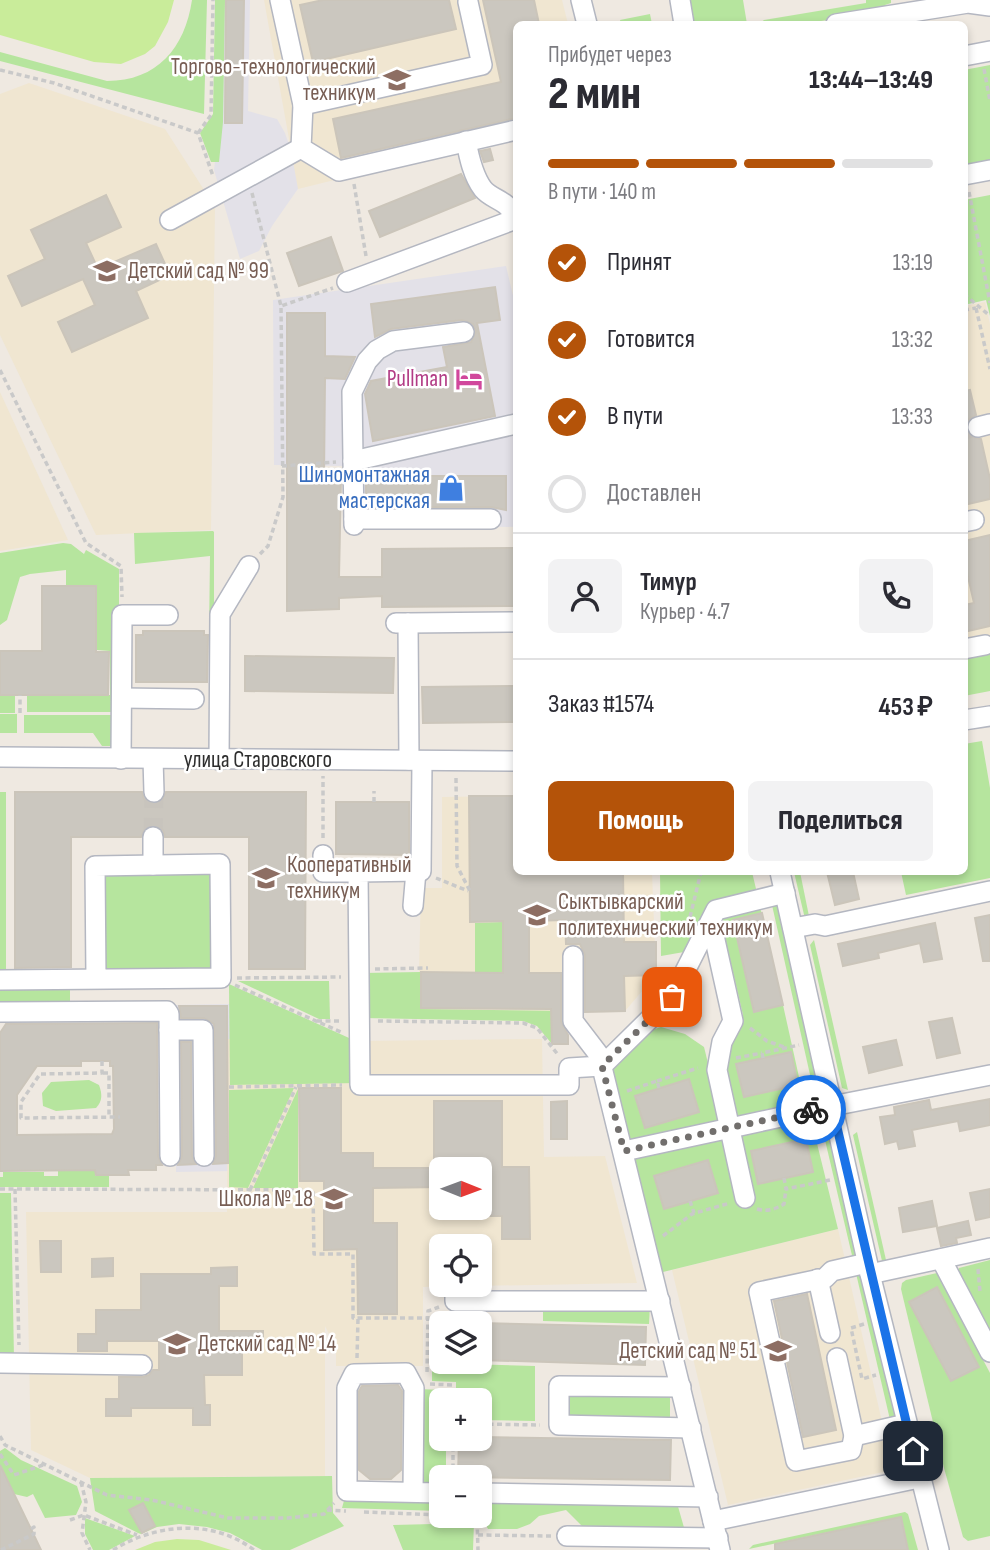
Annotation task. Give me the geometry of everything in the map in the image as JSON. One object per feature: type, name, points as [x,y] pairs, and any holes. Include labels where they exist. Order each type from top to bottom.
[{"type":"street","points":[[280,0],[303,105],[301,148]]},
{"type":"street","points":[[581,0],[586,21]]},
{"type":"street","points":[[680,0],[684,21]]},
{"type":"street","points":[[303,105],[482,65],[468,2]]},
{"type":"street","points":[[855,21],[968,3],[990,6]]},
{"type":"street","points":[[301,148],[339,171],[513,131]]},
{"type":"street","points":[[466,141],[471,165],[484,190],[509,205],[513,212]]},
{"type":"street","points":[[170,219],[301,148]]},
{"type":"street","points":[[968,174],[990,170]]},
{"type":"street","points":[[347,282],[513,219]]},
{"type":"street","points":[[464,332],[393,341],[383,345],[367,361],[352,392],[354,522],[491,519]]},
{"type":"street","points":[[353,461],[513,426]]},
{"type":"street","points":[[219,760],[220,614],[249,566]]},
{"type":"street","points":[[121,759],[122,615],[168,615]]},
{"type":"street","points":[[412,906],[419,871],[415,761],[402,623],[513,622]]},
{"type":"street","points":[[968,648],[985,645]]},
{"type":"street","points":[[122,698],[194,699]]},
{"type":"street","points":[[968,719],[990,716]]},
{"type":"street","name":"улица Старовского","points":[[0,757],[513,761]]},
{"type":"street","points":[[153,759],[154,792]]},
{"type":"street","points":[[153,837],[153,866]]},
{"type":"street","points":[[323,855],[323,872],[419,871]]},
{"type":"street","points":[[0,980],[221,978],[220,864],[96,866],[96,979]]},
{"type":"street","points":[[358,872],[360,1085],[569,1085],[569,1068],[602,1066],[672,997],[716,910],[785,893]]},
{"type":"street","points":[[781,875],[869,1268],[939,1550]]},
{"type":"street","points":[[793,929],[816,924],[825,926],[990,891]]},
{"type":"street","points":[[711,922],[733,1021],[722,1042],[717,1062],[745,1198]]},
{"type":"street","points":[[573,956],[573,1021],[599,1055],[717,1536]]},
{"type":"street","points":[[0,1012],[162,1010],[169,1014],[170,1156]]},
{"type":"street","points":[[169,1030],[203,1030],[204,1156]]},
{"type":"street","points":[[624,1151],[990,1075]]},
{"type":"street","points":[[836,1358],[853,1436],[851,1450],[796,1461],[759,1292],[825,1278],[832,1272],[941,1259],[983,1250]]},
{"type":"street","points":[[941,1259],[990,1352]]},
{"type":"street","points":[[818,1279],[830,1333]]},
{"type":"street","points":[[492,1294],[660,1301]]},
{"type":"street","points":[[10,1363],[142,1364]]},
{"type":"street","points":[[413,1492],[414,1388],[406,1373],[354,1374],[347,1388],[347,1491],[429,1493]]},
{"type":"street","points":[[681,1387],[559,1386],[559,1425],[691,1427]]},
{"type":"street","points":[[853,1436],[906,1424]]},
{"type":"street","points":[[567,1536],[717,1536],[919,1478]]},
{"type":"street","points":[[492,1493],[708,1497]]},
{"type":"path","points":[[198,133],[211,115],[213,0]]},
{"type":"path","points":[[978,53],[990,101]]},
{"type":"path","points":[[0,70],[54,83],[198,133]]},
{"type":"path","points":[[198,133],[219,193]]},
{"type":"path","points":[[351,168],[369,274]]},
{"type":"path","points":[[248,177],[281,306],[283,497],[268,546],[249,566]]},
{"type":"path","points":[[968,190],[990,303]]},
{"type":"path","points":[[281,306],[347,282]]},
{"type":"path","points":[[968,298],[990,316]]},
{"type":"path","points":[[968,309],[978,308]]},
{"type":"path","points":[[978,308],[990,369]]},
{"type":"path","points":[[0,370],[86,543],[121,566],[122,615]]},
{"type":"path","points":[[282,466],[353,461]]},
{"type":"path","points":[[20,695],[20,713]]},
{"type":"path","points":[[323,776],[323,855]]},
{"type":"path","points":[[419,871],[470,891],[457,866],[456,778]]},
{"type":"path","points":[[374,791],[374,802]]},
{"type":"path","points":[[221,978],[428,968]]},
{"type":"path","points":[[221,978],[317,1021],[360,1031],[523,1023],[537,1028],[569,1068]]},
{"type":"path","points":[[730,1003],[738,1017],[750,1028],[767,1041],[787,1048]]},
{"type":"path","points":[[317,1021],[360,1031]]},
{"type":"path","points":[[762,1058],[762,1053],[799,1045]]},
{"type":"path","points":[[102,1061],[103,1073]]},
{"type":"path","points":[[610,1096],[717,1062]]},
{"type":"path","points":[[109,1117],[109,1073],[40,1074],[21,1102],[21,1118],[120,1117]]},
{"type":"path","points":[[657,1081],[659,1088]]},
{"type":"path","points":[[229,1087],[360,1085]]},
{"type":"path","points":[[250,1190],[297,1086]]},
{"type":"path","points":[[647,1248],[694,1213],[745,1198],[752,1207],[762,1210],[776,1209],[784,1204],[784,1178]]},
{"type":"path","points":[[786,1189],[830,1180]]},
{"type":"path","points":[[0,1189],[313,1190],[314,1254],[353,1254],[353,1318],[428,1318]]},
{"type":"path","points":[[10,1363],[15,1189]]},
{"type":"path","points":[[690,1201],[694,1213]]},
{"type":"path","points":[[972,1317],[981,1287],[983,1250]]},
{"type":"path","points":[[449,1297],[428,1311],[428,1384],[452,1385],[452,1388]]},
{"type":"path","points":[[357,1361],[358,1318]]},
{"type":"path","points":[[864,1324],[851,1328],[863,1378],[876,1375]]},
{"type":"path","points":[[492,1424],[559,1425]]},
{"type":"path","points":[[0,1436],[5,1445],[107,1495],[152,1500],[228,1518],[288,1518],[324,1514],[347,1491]]},
{"type":"path","points":[[0,1454],[14,1475],[44,1464]]},
{"type":"path","points":[[80,1482],[86,1502],[82,1533],[90,1550]]},
{"type":"path","points":[[327,1510],[429,1514]]},
{"type":"path","points":[[71,1520],[83,1515],[139,1536]]},
{"type":"path","points":[[1,1550],[34,1534],[34,1527],[31,1529]]},
{"type":"path","points":[[113,1550],[139,1536],[178,1528],[228,1536],[254,1550]]},
{"type":"path","points":[[478,1528],[478,1550]]},
{"type":"path","points":[[478,1535],[567,1536]]},
{"type":"shaded area","points":[[221,0],[250,0],[248,111],[277,119],[285,133],[302,183],[272,226],[259,251],[240,259],[214,170],[219,129]]},
{"type":"shaded area","name":"Торгово-технологический техникум","points":[[264,0],[562,0],[567,21],[513,21],[513,136],[298,189]]},
{"type":"shaded area","name":"Детский сад № 99","points":[[29,83],[165,129],[215,207],[211,530],[96,535],[0,335],[0,94]]},
{"type":"shaded area","points":[[506,266],[513,295],[513,527],[346,524],[346,466],[274,465],[273,300]]},
{"type":"shaded area","points":[[985,302],[990,324],[990,672],[968,672],[968,305]]},
{"type":"shaded area","points":[[0,392],[68,540],[0,551]]},
{"type":"shaded area","name":"Сыктывкарский политехнический техникум","points":[[513,796],[513,875],[652,875],[656,975],[625,1011],[418,1012],[421,888],[442,888],[442,797]]},
{"type":"shaded area","points":[[231,1004],[232,1171],[176,1172],[176,1005]]},
{"type":"shaded area","points":[[228,1039],[542,1039],[544,1157],[605,1156],[637,1283],[492,1286],[492,1234],[429,1234],[429,1287],[423,1287],[423,1366],[336,1366],[336,1348],[325,1326],[325,1476],[90,1478],[31,1450],[26,1212],[227,1212]]},
{"type":"shaded area","name":"Детский сад № 51","points":[[838,1229],[893,1470],[728,1505],[672,1270]]},
{"type":"green space","points":[[0,0],[174,0],[168,22],[155,46],[145,54],[121,64],[94,62],[0,35]]},
{"type":"green space","points":[[192,0],[207,0],[204,114],[0,61],[0,52],[107,81],[140,75],[154,68],[175,47],[183,33]]},
{"type":"green space","points":[[215,0],[225,0],[223,122],[219,162],[211,162],[200,133],[213,114]]},
{"type":"green space","points":[[691,0],[743,0],[746,21],[691,21],[688,5]]},
{"type":"green space","points":[[866,0],[891,0],[891,3],[885,5],[885,11],[821,21],[763,21],[764,20],[866,3]]},
{"type":"green space","points":[[650,14],[651,21],[620,21]]},
{"type":"green space","points":[[990,65],[990,162],[968,165],[968,69]]},
{"type":"green space","points":[[990,195],[990,316],[986,300],[968,304],[968,199]]},
{"type":"green space","points":[[213,531],[214,635],[209,635],[210,556],[135,564],[134,533]]},
{"type":"green space","points":[[71,544],[84,554],[86,550],[119,569],[119,712],[27,712],[27,696],[110,695],[110,651],[97,650],[97,585],[66,585],[66,570],[20,577],[7,620],[0,625],[0,553]]},
{"type":"green space","points":[[990,651],[990,691],[968,695],[968,656]]},
{"type":"green space","points":[[0,696],[15,696],[15,713],[0,713]]},
{"type":"green space","points":[[0,714],[17,714],[17,733],[0,733]]},
{"type":"green space","points":[[24,715],[119,715],[118,746],[102,746],[93,733],[24,733]]},
{"type":"green space","points":[[982,741],[990,788],[990,878],[906,895],[902,875],[968,875],[968,743]]},
{"type":"green space","points":[[0,792],[6,792],[6,969],[0,969]]},
{"type":"green space","points":[[213,869],[214,973],[103,974],[102,871]]},
{"type":"green space","points":[[660,875],[753,875],[757,893],[709,907],[684,952],[661,956]]},
{"type":"green space","points":[[795,875],[801,875],[810,921],[805,919]]},
{"type":"green space","points":[[772,905],[779,905],[821,1095],[815,1097]]},
{"type":"green space","points":[[759,907],[762,913],[734,920],[755,1012],[783,1005],[805,1104],[738,1121],[722,1071],[743,1015],[721,921],[722,917]]},
{"type":"green space","points":[[502,922],[502,972],[475,972],[475,923]]},
{"type":"green space","points":[[814,940],[848,1090],[842,1088],[810,945]]},
{"type":"green space","points":[[420,972],[420,1009],[562,1011],[567,1013],[568,1024],[552,1025],[552,1044],[537,1026],[523,1021],[363,1018],[363,973]]},
{"type":"green space","points":[[238,981],[329,981],[330,1019],[319,1019]]},
{"type":"green space","points":[[0,983],[70,983],[70,1001],[0,1002]]},
{"type":"green space","points":[[229,984],[358,1042],[358,1083],[230,1085]]},
{"type":"green space","points":[[661,1027],[685,1034],[704,1047],[721,1116],[718,1124],[630,1143],[610,1070],[652,1030]]},
{"type":"green space","points":[[89,1080],[99,1085],[101,1091],[101,1100],[96,1108],[56,1111],[43,1106],[42,1093],[51,1082]]},
{"type":"green space","points":[[294,1088],[248,1188],[229,1187],[229,1090]]},
{"type":"green space","points":[[298,1089],[298,1188],[253,1188]]},
{"type":"green space","points":[[811,1119],[838,1229],[663,1272],[660,1270],[632,1160],[634,1157],[722,1138],[752,1202],[754,1199],[740,1132]]},
{"type":"green space","points":[[857,1132],[886,1260],[882,1261],[853,1135]]},
{"type":"green space","points":[[825,1140],[830,1140],[860,1262],[854,1264]]},
{"type":"green space","points":[[58,1171],[95,1171],[95,1176],[109,1176],[109,1187],[0,1187],[3,1172],[44,1172],[44,1176],[58,1176]]},
{"type":"green space","points":[[0,1193],[11,1193],[14,1359],[0,1355]]},
{"type":"green space","points":[[990,1260],[990,1335],[957,1272],[959,1268]]},
{"type":"green space","points":[[859,1268],[898,1418],[891,1424],[855,1269]]},
{"type":"green space","points":[[937,1273],[990,1373],[990,1536],[968,1541],[963,1537],[944,1468],[901,1289],[906,1280]]},
{"type":"green space","points":[[543,1305],[650,1305],[649,1324],[543,1321]]},
{"type":"green space","points":[[492,1365],[535,1366],[535,1421],[492,1420],[492,1388],[456,1388],[456,1382],[432,1381],[432,1374],[492,1374]]},
{"type":"green space","points":[[416,1389],[429,1389],[429,1451],[446,1451],[446,1465],[429,1465],[429,1489],[415,1488]]},
{"type":"green space","points":[[566,1390],[670,1393],[670,1422],[565,1421]]},
{"type":"green space","points":[[893,1431],[900,1432],[908,1464],[902,1471]]},
{"type":"green space","points":[[5,1448],[21,1460],[77,1486],[82,1502],[76,1515],[45,1518],[33,1494],[27,1497],[14,1494],[0,1465],[0,1451]]},
{"type":"green space","points":[[332,1476],[333,1513],[344,1526],[290,1550],[262,1550],[230,1533],[207,1527],[179,1524],[138,1533],[95,1511],[90,1478]]},
{"type":"green space","points":[[345,1497],[429,1498],[429,1511],[342,1508]]},
{"type":"green space","points":[[492,1499],[677,1503],[685,1531],[584,1528],[566,1510],[539,1516],[530,1524],[517,1529],[488,1529],[492,1528]]},
{"type":"green space","points":[[905,1512],[908,1514],[918,1550],[908,1550],[900,1517],[749,1549],[753,1545]]},
{"type":"green space","points":[[85,1518],[135,1536],[109,1550],[93,1550],[85,1534]]},
{"type":"green space","points":[[429,1524],[429,1528],[474,1528],[473,1550],[403,1550],[393,1525]]},
{"type":"green space","points":[[199,1540],[231,1550],[135,1550],[155,1542]]},
{"type":"building","points":[[226,0],[244,0],[242,123],[225,123]]},
{"type":"building","points":[[323,0],[449,0],[456,29],[313,62],[300,5]]},
{"type":"building","points":[[483,0],[534,0],[538,21],[513,21],[513,119],[341,158],[333,119],[501,82]]},
{"type":"building","points":[[490,149],[493,160],[484,162],[480,151]]},
{"type":"building","points":[[461,174],[475,198],[380,237],[369,211]]},
{"type":"building","points":[[106,195],[121,227],[86,243],[98,269],[156,244],[170,275],[136,291],[148,318],[72,352],[58,322],[95,305],[83,279],[22,306],[8,276],[45,259],[31,230]]},
{"type":"building","points":[[331,237],[343,271],[299,286],[287,253]]},
{"type":"building","points":[[495,287],[500,320],[477,323],[495,416],[373,441],[365,394],[371,381],[447,367],[443,347],[471,342],[476,331],[473,324],[462,320],[391,329],[375,337],[371,304]]},
{"type":"building","points":[[287,313],[325,313],[325,356],[355,357],[345,379],[325,378],[324,477],[341,477],[339,577],[382,577],[382,549],[513,548],[513,606],[382,607],[382,596],[339,598],[339,609],[287,611]]},
{"type":"building","points":[[968,390],[976,415],[968,422]]},
{"type":"building","points":[[968,432],[970,436],[981,439],[990,479],[990,499],[968,504]]},
{"type":"building","points":[[366,476],[506,476],[506,510],[491,507],[366,507]]},
{"type":"building","points":[[990,535],[990,626],[968,631],[968,604],[974,603],[968,577],[968,540]]},
{"type":"building","points":[[42,586],[96,586],[96,652],[109,652],[108,695],[0,695],[0,651],[42,651]]},
{"type":"building","points":[[143,631],[204,631],[204,635],[208,635],[207,682],[136,682],[136,635],[143,635]]},
{"type":"building","points":[[245,656],[394,658],[393,693],[245,691]]},
{"type":"building","points":[[513,686],[513,722],[423,723],[422,687]]},
{"type":"building","points":[[15,792],[142,792],[144,799],[154,804],[161,802],[166,792],[306,792],[305,969],[249,969],[249,837],[165,837],[163,830],[154,825],[146,827],[141,837],[71,837],[71,967],[15,968]]},
{"type":"building","points":[[469,796],[513,796],[513,875],[623,875],[624,942],[656,942],[656,975],[624,976],[625,1011],[585,1012],[585,955],[580,944],[566,944],[565,920],[529,921],[529,973],[561,973],[561,1021],[568,1035],[568,1044],[552,1044],[551,1009],[421,1008],[421,972],[503,973],[503,921],[470,922]]},
{"type":"building","points":[[336,802],[409,802],[409,855],[336,854]]},
{"type":"building","points":[[828,875],[854,875],[859,899],[835,905]]},
{"type":"building","points":[[762,913],[783,1005],[754,1012],[733,920]]},
{"type":"building","points":[[990,915],[990,961],[983,961],[975,918]]},
{"type":"building","points":[[935,923],[942,959],[924,962],[920,943],[878,953],[879,958],[843,966],[838,944]]},
{"type":"building","points":[[179,1006],[227,1006],[228,1163],[213,1164],[216,1156],[214,1024],[204,1018],[181,1018]]},
{"type":"building","points":[[952,1018],[960,1053],[937,1058],[929,1022]]},
{"type":"building","points":[[157,1023],[158,1156],[162,1165],[156,1165],[156,1170],[128,1170],[129,1175],[96,1175],[95,1170],[0,1171],[0,1033],[6,1024]],"holes":[[[81,1061],[110,1061],[110,1066],[113,1066],[112,1134],[17,1135],[17,1095],[37,1066],[81,1066]]]},
{"type":"building","points":[[896,1040],[902,1065],[869,1073],[863,1047]]},
{"type":"building","points":[[181,1042],[191,1042],[192,1156],[196,1164],[178,1165],[182,1156]]},
{"type":"building","points":[[791,1052],[798,1085],[744,1097],[736,1064]]},
{"type":"building","points":[[689,1079],[699,1112],[645,1128],[635,1096]]},
{"type":"building","points":[[299,1088],[341,1088],[341,1153],[373,1153],[373,1168],[429,1168],[429,1187],[373,1188],[373,1223],[397,1223],[397,1314],[358,1314],[357,1249],[324,1250],[324,1181],[300,1181]]},
{"type":"building","points":[[990,1099],[990,1125],[960,1131],[958,1121],[912,1130],[915,1146],[899,1149],[897,1141],[885,1144],[880,1117],[895,1115],[894,1107],[929,1100],[931,1110]]},
{"type":"building","points":[[434,1101],[502,1101],[502,1167],[529,1167],[530,1239],[502,1239],[502,1216],[492,1216],[492,1157],[434,1157]]},
{"type":"building","points":[[567,1101],[567,1139],[551,1139],[551,1102]]},
{"type":"building","points":[[806,1139],[813,1172],[758,1184],[751,1151]]},
{"type":"building","points":[[708,1160],[718,1193],[664,1209],[654,1176]]},
{"type":"building","points":[[990,1189],[990,1217],[976,1220],[970,1193]]},
{"type":"building","points":[[932,1201],[937,1226],[903,1232],[899,1208]]},
{"type":"building","points":[[968,1221],[971,1235],[956,1238],[957,1243],[941,1246],[937,1228]]},
{"type":"building","points":[[40,1241],[61,1241],[61,1272],[41,1272]]},
{"type":"building","points":[[113,1258],[113,1276],[92,1277],[92,1259]]},
{"type":"building","points":[[237,1267],[237,1286],[219,1286],[219,1331],[263,1331],[263,1350],[242,1350],[242,1375],[204,1375],[205,1405],[210,1405],[210,1425],[193,1425],[193,1408],[131,1408],[131,1416],[106,1416],[106,1399],[119,1399],[119,1377],[143,1377],[153,1370],[159,1370],[159,1341],[107,1341],[107,1351],[78,1351],[78,1334],[96,1334],[96,1310],[141,1310],[141,1274],[211,1274],[211,1268]]},
{"type":"building","points":[[937,1287],[979,1367],[951,1381],[909,1302]]},
{"type":"building","points":[[807,1294],[836,1430],[803,1437],[774,1301]]},
{"type":"building","points":[[492,1323],[646,1327],[645,1365],[492,1360]]},
{"type":"building","points":[[398,1385],[402,1391],[401,1470],[391,1479],[370,1479],[359,1470],[359,1391],[362,1386]]},
{"type":"building","points":[[492,1437],[671,1440],[670,1480],[492,1477],[492,1465],[458,1465],[459,1451],[492,1451]]},
{"type":"building","points":[[0,1465],[31,1529],[41,1550],[0,1550]]},
{"type":"building","points":[[143,1503],[155,1526],[142,1533],[129,1510]]},
{"type":"building","points":[[901,1517],[908,1550],[775,1550],[775,1544]]},
{"type":"tunnel","points":[[968,429],[978,427]]},
{"type":"tunnel","points":[[153,837],[154,792]]},
{"type":"way so far","points":[[672,997],[602,1066],[624,1151],[811,1110]]},
{"type":"place","name":"Торгово-технологический техникум","points":[[397,80]]},
{"type":"place","name":"Детский сад № 99","points":[[107,271]]},
{"type":"place","name":"Pullman","points":[[469,379]]},
{"type":"place","name":"Шиномонтажная мастерская","points":[[451,488]]},
{"type":"place","name":"Кооперативный техникум","points":[[266,878]]},
{"type":"place","name":"Сыктывкарский политехнический техникум","points":[[537,915]]},
{"type":"place","name":"Школа № 18","points":[[334,1199]]},
{"type":"place","name":"Детский сад № 14","points":[[177,1344]]},
{"type":"place","name":"Детский сад № 51","points":[[778,1351]]},
{"type":"route","points":[[811,1110],[832,1106],[913,1451]]}]
